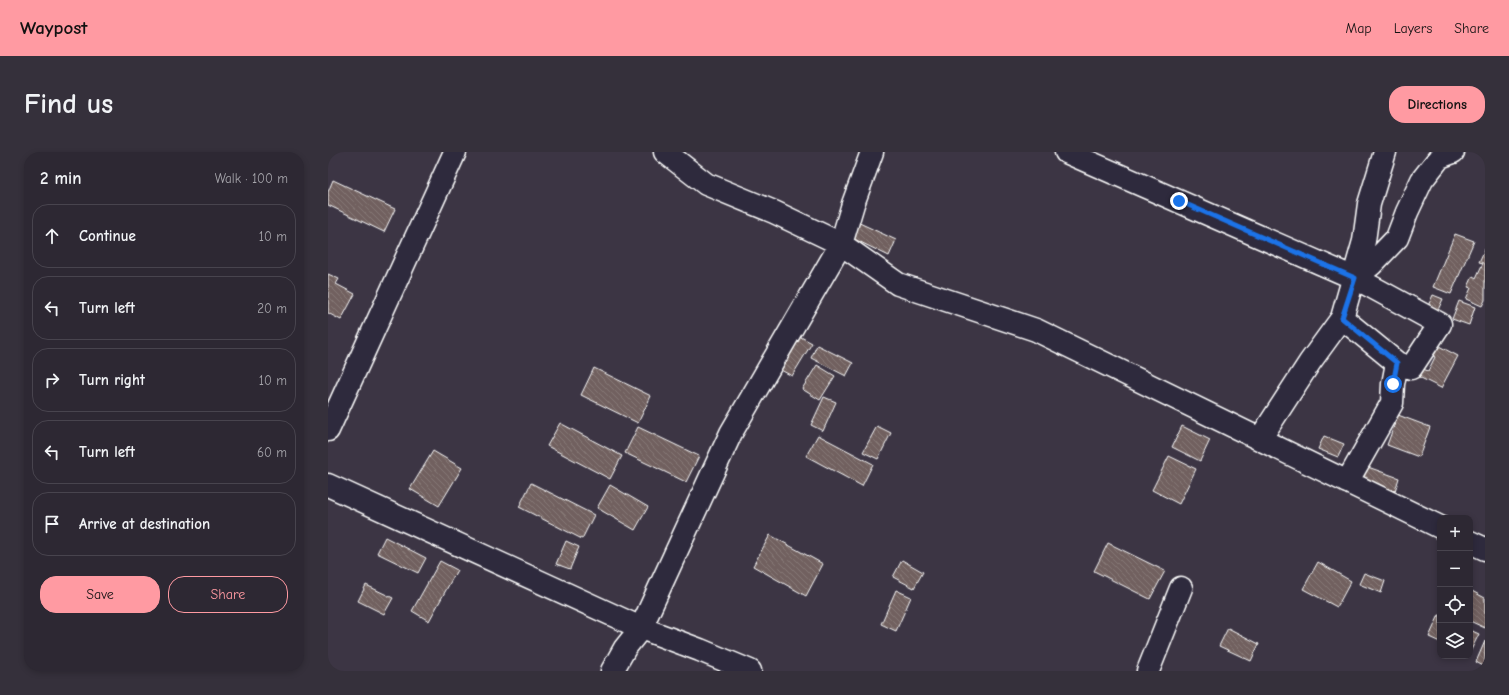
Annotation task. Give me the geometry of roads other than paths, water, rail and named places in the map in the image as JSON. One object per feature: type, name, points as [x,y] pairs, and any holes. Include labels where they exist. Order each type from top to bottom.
[{"type":"street","points":[[328,430],[455,152]]},
{"type":"street","points":[[665,152],[706,184],[774,212],[841,244],[898,284],[1036,330],[1437,526]]},
{"type":"street","points":[[612,671],[625,648],[641,628],[731,433],[841,244],[853,204],[872,152]]},
{"type":"street","points":[[1066,152],[1355,278],[1440,324],[1412,368],[1397,363],[1342,318]]},
{"type":"street","points":[[1260,439],[1310,362],[1342,318],[1355,278],[1364,241],[1369,204],[1385,152]]},
{"type":"street","points":[[1355,278],[1372,264],[1397,238],[1422,180],[1440,157],[1453,152]]},
{"type":"street","points":[[1347,482],[1392,403],[1393,384],[1397,363]]},
{"type":"street","points":[[328,485],[641,628],[750,671]]},
{"type":"street","points":[[1473,543],[1485,549]]},
{"type":"street","points":[[1148,671],[1181,588]]}]
